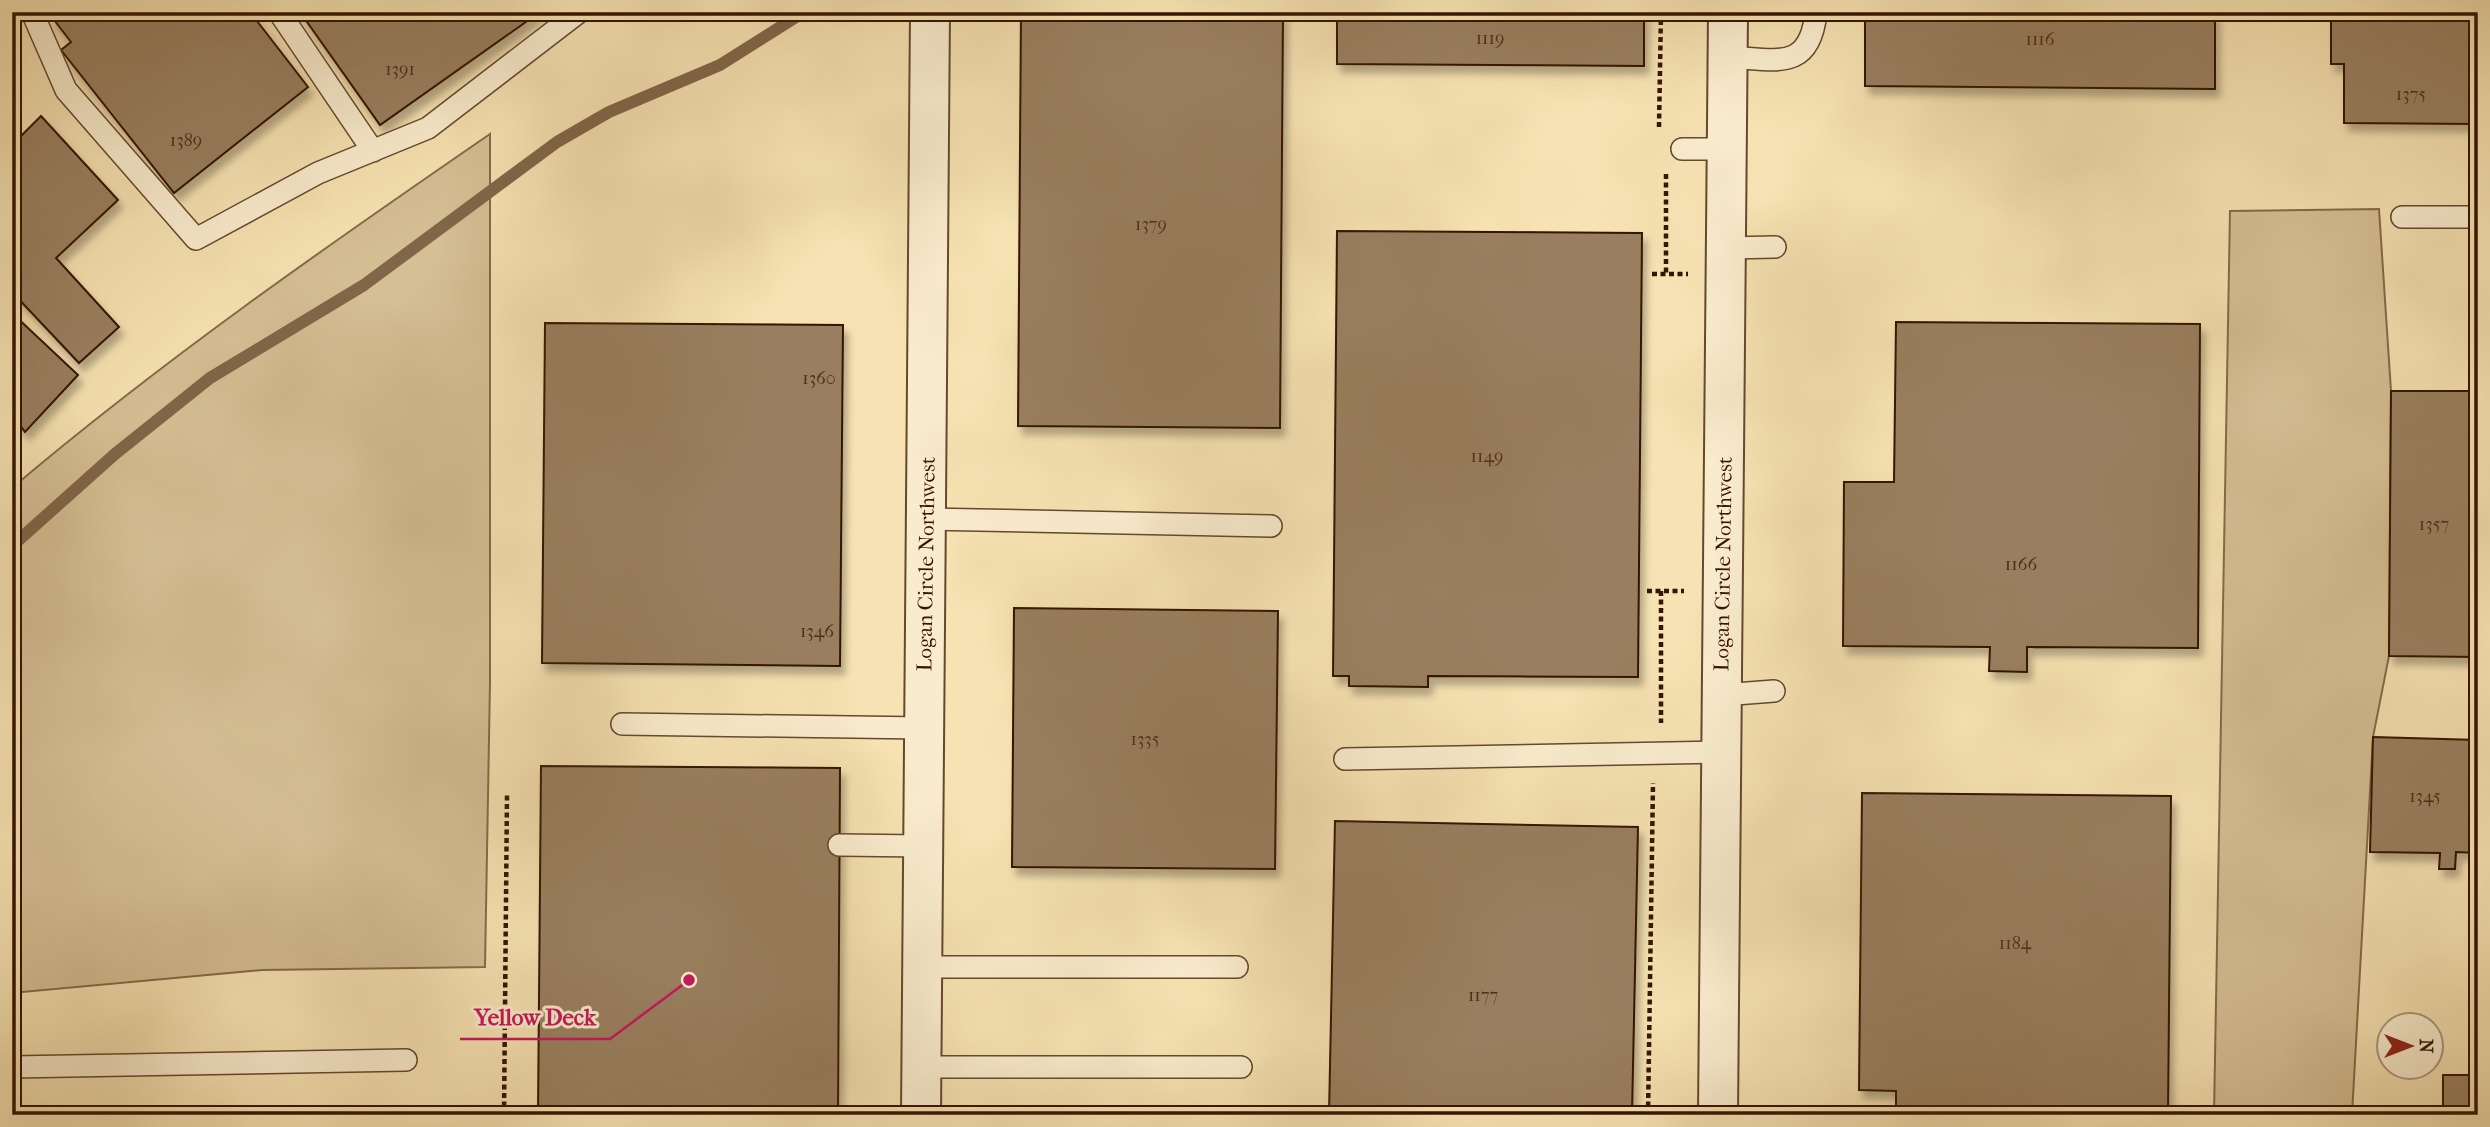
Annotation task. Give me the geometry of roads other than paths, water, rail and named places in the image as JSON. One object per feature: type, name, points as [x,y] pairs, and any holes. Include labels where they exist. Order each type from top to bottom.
[{"type":"street","name":"Logan Circle Northwest","points":[[921,1115],[930,12]]},
{"type":"street","name":"Logan Circle Northwest","points":[[1718,1115],[1728,12]]},
{"type":"lane","points":[[32,12],[66,90],[196,239],[318,173],[428,128],[579,12]]},
{"type":"lane","points":[[279,12],[373,151]]},
{"type":"lane","points":[[1728,57],[1788,59],[1799,55],[1814,31],[1816,12]]},
{"type":"lane","points":[[1682,149],[1727,149]]},
{"type":"lane","points":[[2402,217],[2478,217]]},
{"type":"lane","points":[[1726,248],[1775,247]]},
{"type":"lane","points":[[926,519],[1270,527]]},
{"type":"lane","points":[[1722,695],[1774,691]]},
{"type":"lane","points":[[622,724],[924,728]]},
{"type":"lane","points":[[1345,759],[1722,752]]},
{"type":"lane","points":[[839,845],[923,846]]},
{"type":"lane","points":[[922,967],[1237,967]]},
{"type":"lane","points":[[12,1067],[406,1060]]},
{"type":"lane","points":[[922,1067],[1241,1067]]},
{"type":"waterway","points":[[12,546],[115,454],[210,378],[364,285],[557,142],[609,112],[720,65],[804,12]]},
{"type":"place","name":"Yellow Deck","points":[[689,980]]}]
